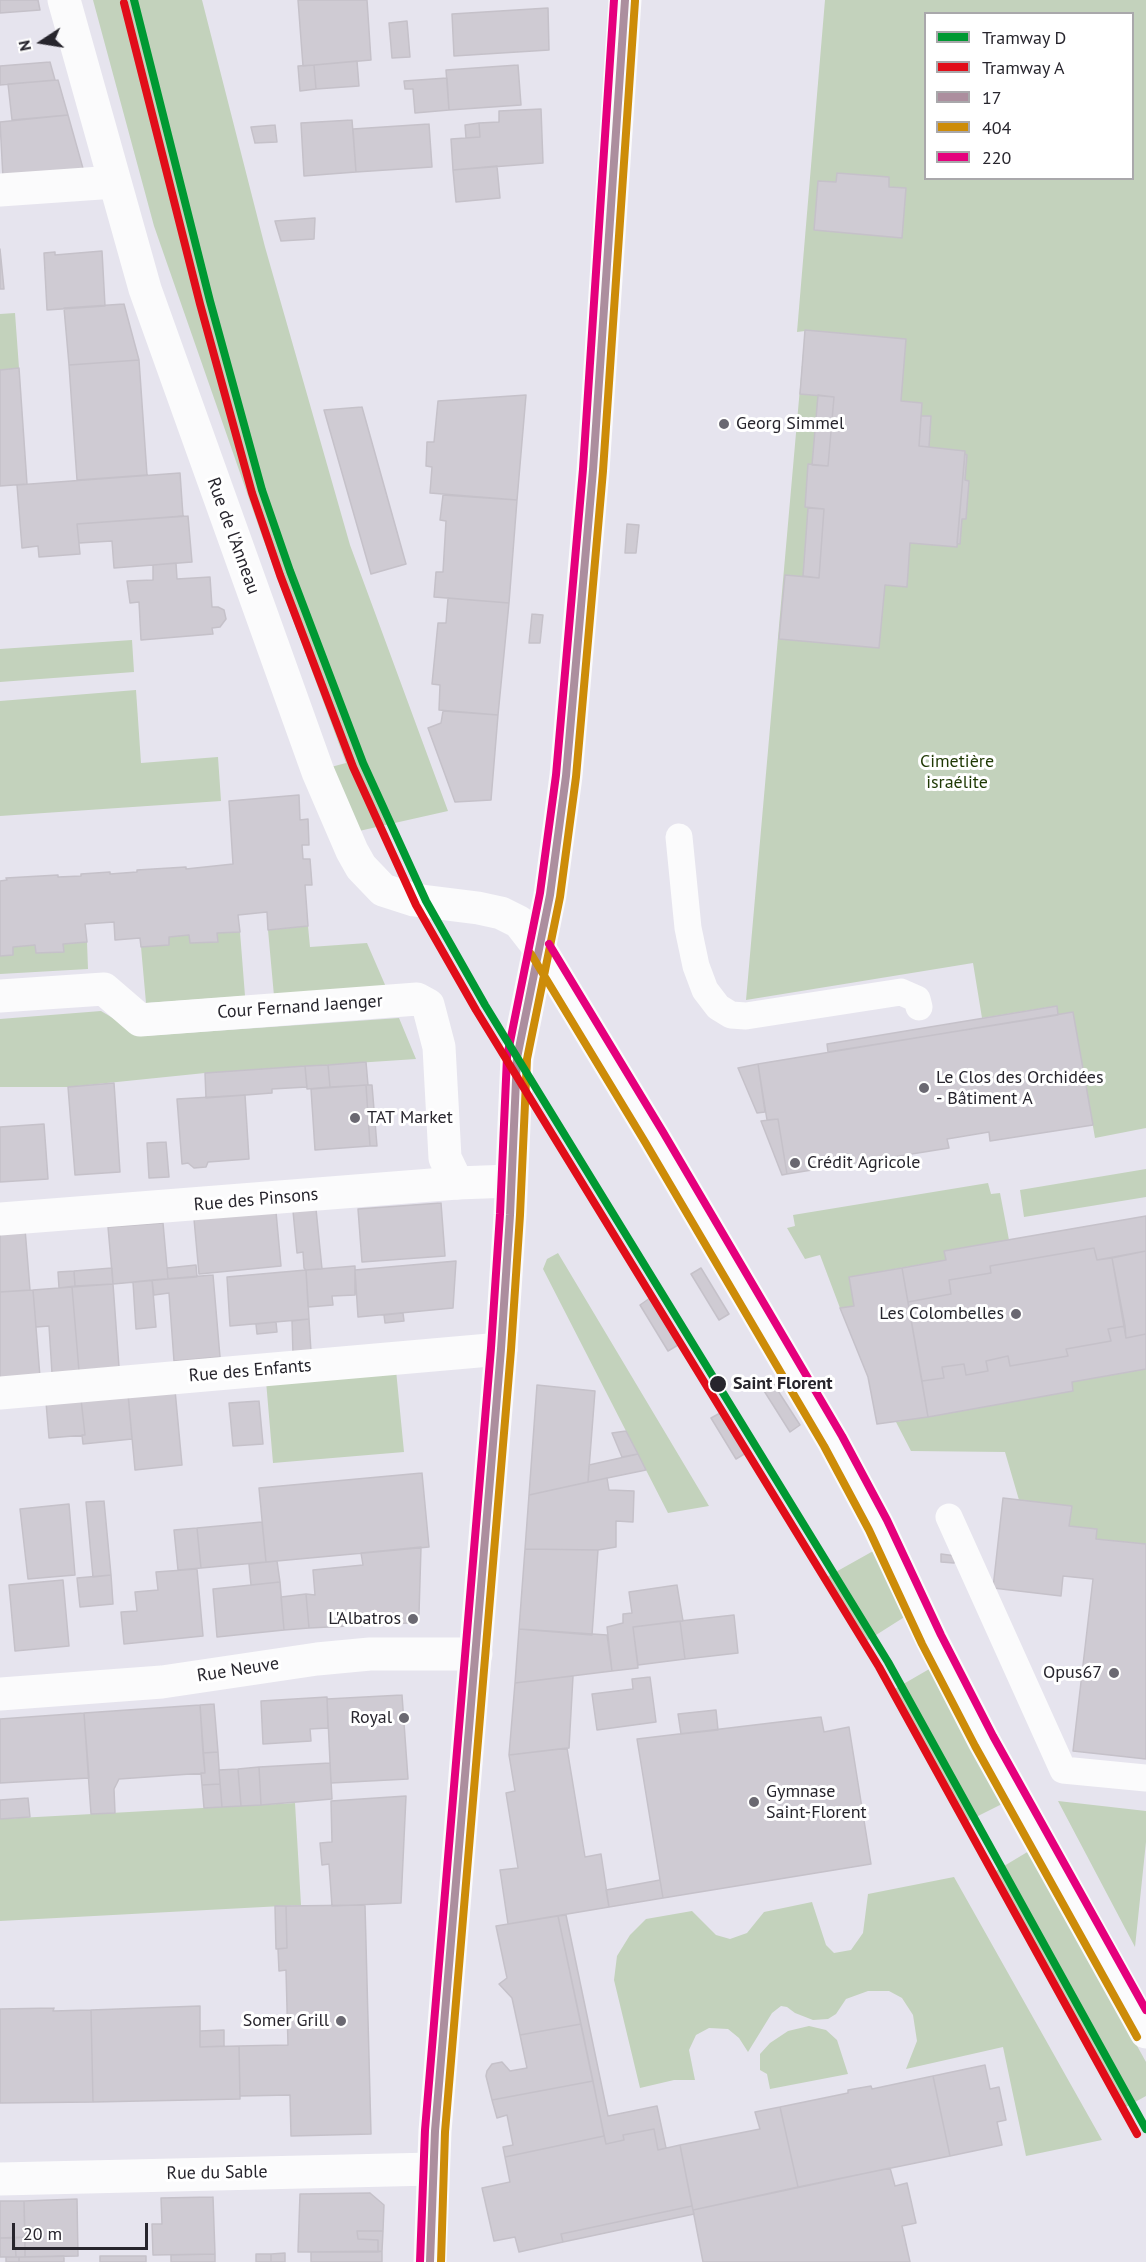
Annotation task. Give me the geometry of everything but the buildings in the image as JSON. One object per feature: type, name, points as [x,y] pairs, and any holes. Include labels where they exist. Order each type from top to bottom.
[{"type":"street","name":"Rue de l'Anneau","points":[[64,0],[145,289],[318,772],[361,867],[383,890],[397,895],[414,900],[501,913],[519,922],[540,949],[583,1017],[833,1441],[878,1525],[932,1640],[984,1741],[1146,2032]]},
{"type":"street","points":[[430,2262],[433,2169],[501,1349],[517,1058],[540,949],[560,828],[587,553],[625,0]]},
{"type":"street","points":[[0,190],[115,182]]},
{"type":"street","name":"Cour Fernand Jaenger","points":[[0,996],[104,989],[140,1020],[417,999],[428,1005],[439,1047],[445,1158],[457,1183]]},
{"type":"street","name":"Rue des Pinsons","points":[[0,1219],[457,1183],[511,1181]]},
{"type":"street","name":"Rue des Enfants","points":[[0,1393],[501,1349]]},
{"type":"street","name":"Rue Neuve","points":[[0,1694],[162,1682],[317,1659],[370,1654],[476,1654]]},
{"type":"street","name":"Rue du Sable","points":[[0,2179],[433,2169]]},
{"type":"lane","points":[[679,837],[688,928],[696,966],[705,990],[718,1007],[731,1016],[746,1016],[901,992],[917,999],[919,1006]]},
{"type":"lane","points":[[949,1517],[1063,1770],[1146,1778]]},
{"type":"green space","points":[[93,0],[202,0],[265,247],[350,545],[448,811],[359,831],[331,767],[346,763],[262,536],[154,226]]},
{"type":"green space","name":"Cimetière israélite","points":[[825,0],[1146,0],[1146,1128],[1095,1138],[1073,1012],[1058,1015],[1056,1006],[982,1018],[973,963],[746,1000],[805,331],[797,332]]},
{"type":"green space","points":[[15,313],[19,368],[0,370],[0,314]]},
{"type":"green space","points":[[132,640],[134,672],[0,682],[0,649]]},
{"type":"green space","points":[[136,690],[141,763],[218,757],[221,801],[0,816],[0,701]]},
{"type":"green space","points":[[308,926],[310,947],[367,943],[386,987],[274,996],[268,930]]},
{"type":"green space","points":[[240,932],[245,996],[146,1003],[141,947],[169,937],[189,935],[191,943],[218,942],[217,933]]},
{"type":"green space","points":[[87,942],[88,969],[0,974],[0,956],[13,955],[13,947],[35,945],[37,953],[63,952],[63,944]]},
{"type":"green space","points":[[101,1011],[143,1036],[399,1018],[416,1059],[205,1073],[68,1087],[0,1087],[0,1019]]},
{"type":"green space","points":[[1146,1169],[1146,1197],[1024,1217],[1020,1190]]},
{"type":"green space","points":[[988,1183],[991,1194],[1000,1193],[1009,1240],[944,1251],[946,1260],[849,1277],[854,1306],[840,1308],[820,1255],[805,1259],[787,1228],[795,1226],[793,1215]]},
{"type":"green space","points":[[558,1253],[709,1506],[668,1513],[543,1269],[547,1259]]},
{"type":"green space","points":[[1146,1369],[1146,1544],[1096,1539],[1097,1529],[1069,1526],[1071,1506],[1019,1500],[1005,1452],[911,1451],[896,1422],[1073,1391],[1072,1382]]},
{"type":"green space","points":[[396,1370],[404,1452],[273,1463],[266,1381]]},
{"type":"green space","points":[[875,1550],[906,1616],[865,1642],[825,1578]]},
{"type":"green space","points":[[931,1668],[1004,1803],[966,1822],[893,1690]]},
{"type":"green space","points":[[1058,1801],[1146,1811],[1146,1842],[1135,1947]]},
{"type":"green space","points":[[295,1803],[301,1905],[0,1921],[0,1819]]},
{"type":"green space","points":[[1029,1851],[1146,2062],[1146,2096],[1124,2108],[994,1872]]},
{"type":"green space","points":[[954,1877],[1102,2140],[1026,2156],[1003,2047],[906,2069],[917,2041],[913,2015],[902,1998],[889,1991],[868,1991],[846,1999],[836,2014],[828,2019],[813,2020],[781,2006],[772,2013],[748,2052],[739,2038],[728,2029],[709,2028],[696,2035],[689,2050],[695,2080],[674,2080],[640,2088],[614,1980],[617,1956],[630,1935],[646,1919],[692,1911],[716,1935],[730,1939],[747,1933],[764,1912],[812,1902],[826,1945],[834,1953],[851,1950],[863,1933],[868,1894]]},
{"type":"green space","points":[[809,2026],[826,2030],[837,2040],[848,2074],[770,2089],[767,2074],[760,2070],[760,2054],[770,2043],[788,2031]]},
{"type":"tram line","name":"D","points":[[134,0],[210,301],[262,490],[290,571],[363,763],[426,901],[485,1005],[888,1662],[1146,2129]]},
{"type":"tram line","name":"A","points":[[124,3],[200,304],[252,493],[280,575],[353,767],[416,905],[476,1010],[879,1667],[1137,2134]]},
{"type":"transit line","name":"220","points":[[420,2262],[425,2130],[491,1348],[507,1057],[540,893],[556,775],[583,469],[614,0]]},
{"type":"transit line","name":"17","points":[[430,2262],[435,2131],[501,1349],[517,1058],[550,895],[566,776],[593,470],[625,0]]},
{"type":"transit line","name":"404","points":[[441,2262],[445,2132],[511,1350],[527,1059],[560,897],[576,777],[603,471],[635,1]]},
{"type":"transit line","name":"220","points":[[549,944],[842,1436],[887,1520],[941,1635],[993,1736],[1146,2010]]},
{"type":"transit line","name":"404","points":[[531,954],[824,1446],[869,1530],[922,1644],[975,1746],[1137,2037]]},
{"type":"place","name":"Georg Simmel","points":[[724,424]]},
{"type":"place","name":"Le Clos des Orchidées - Bâtiment A","points":[[924,1088]]},
{"type":"place","name":"TAT Market","points":[[355,1118]]},
{"type":"place","name":"Crédit Agricole","points":[[795,1163]]},
{"type":"place","name":"Les Colombelles","points":[[1016,1314]]},
{"type":"place","name":"Saint Florent","points":[[718,1384]]},
{"type":"place","name":"L'Albatros","points":[[413,1619]]},
{"type":"place","name":"Opus67","points":[[1114,1673]]},
{"type":"place","name":"Royal","points":[[404,1718]]},
{"type":"place","name":"Gymnase Saint-Florent","points":[[754,1802]]},
{"type":"place","name":"Somer Grill","points":[[341,2021]]}]
